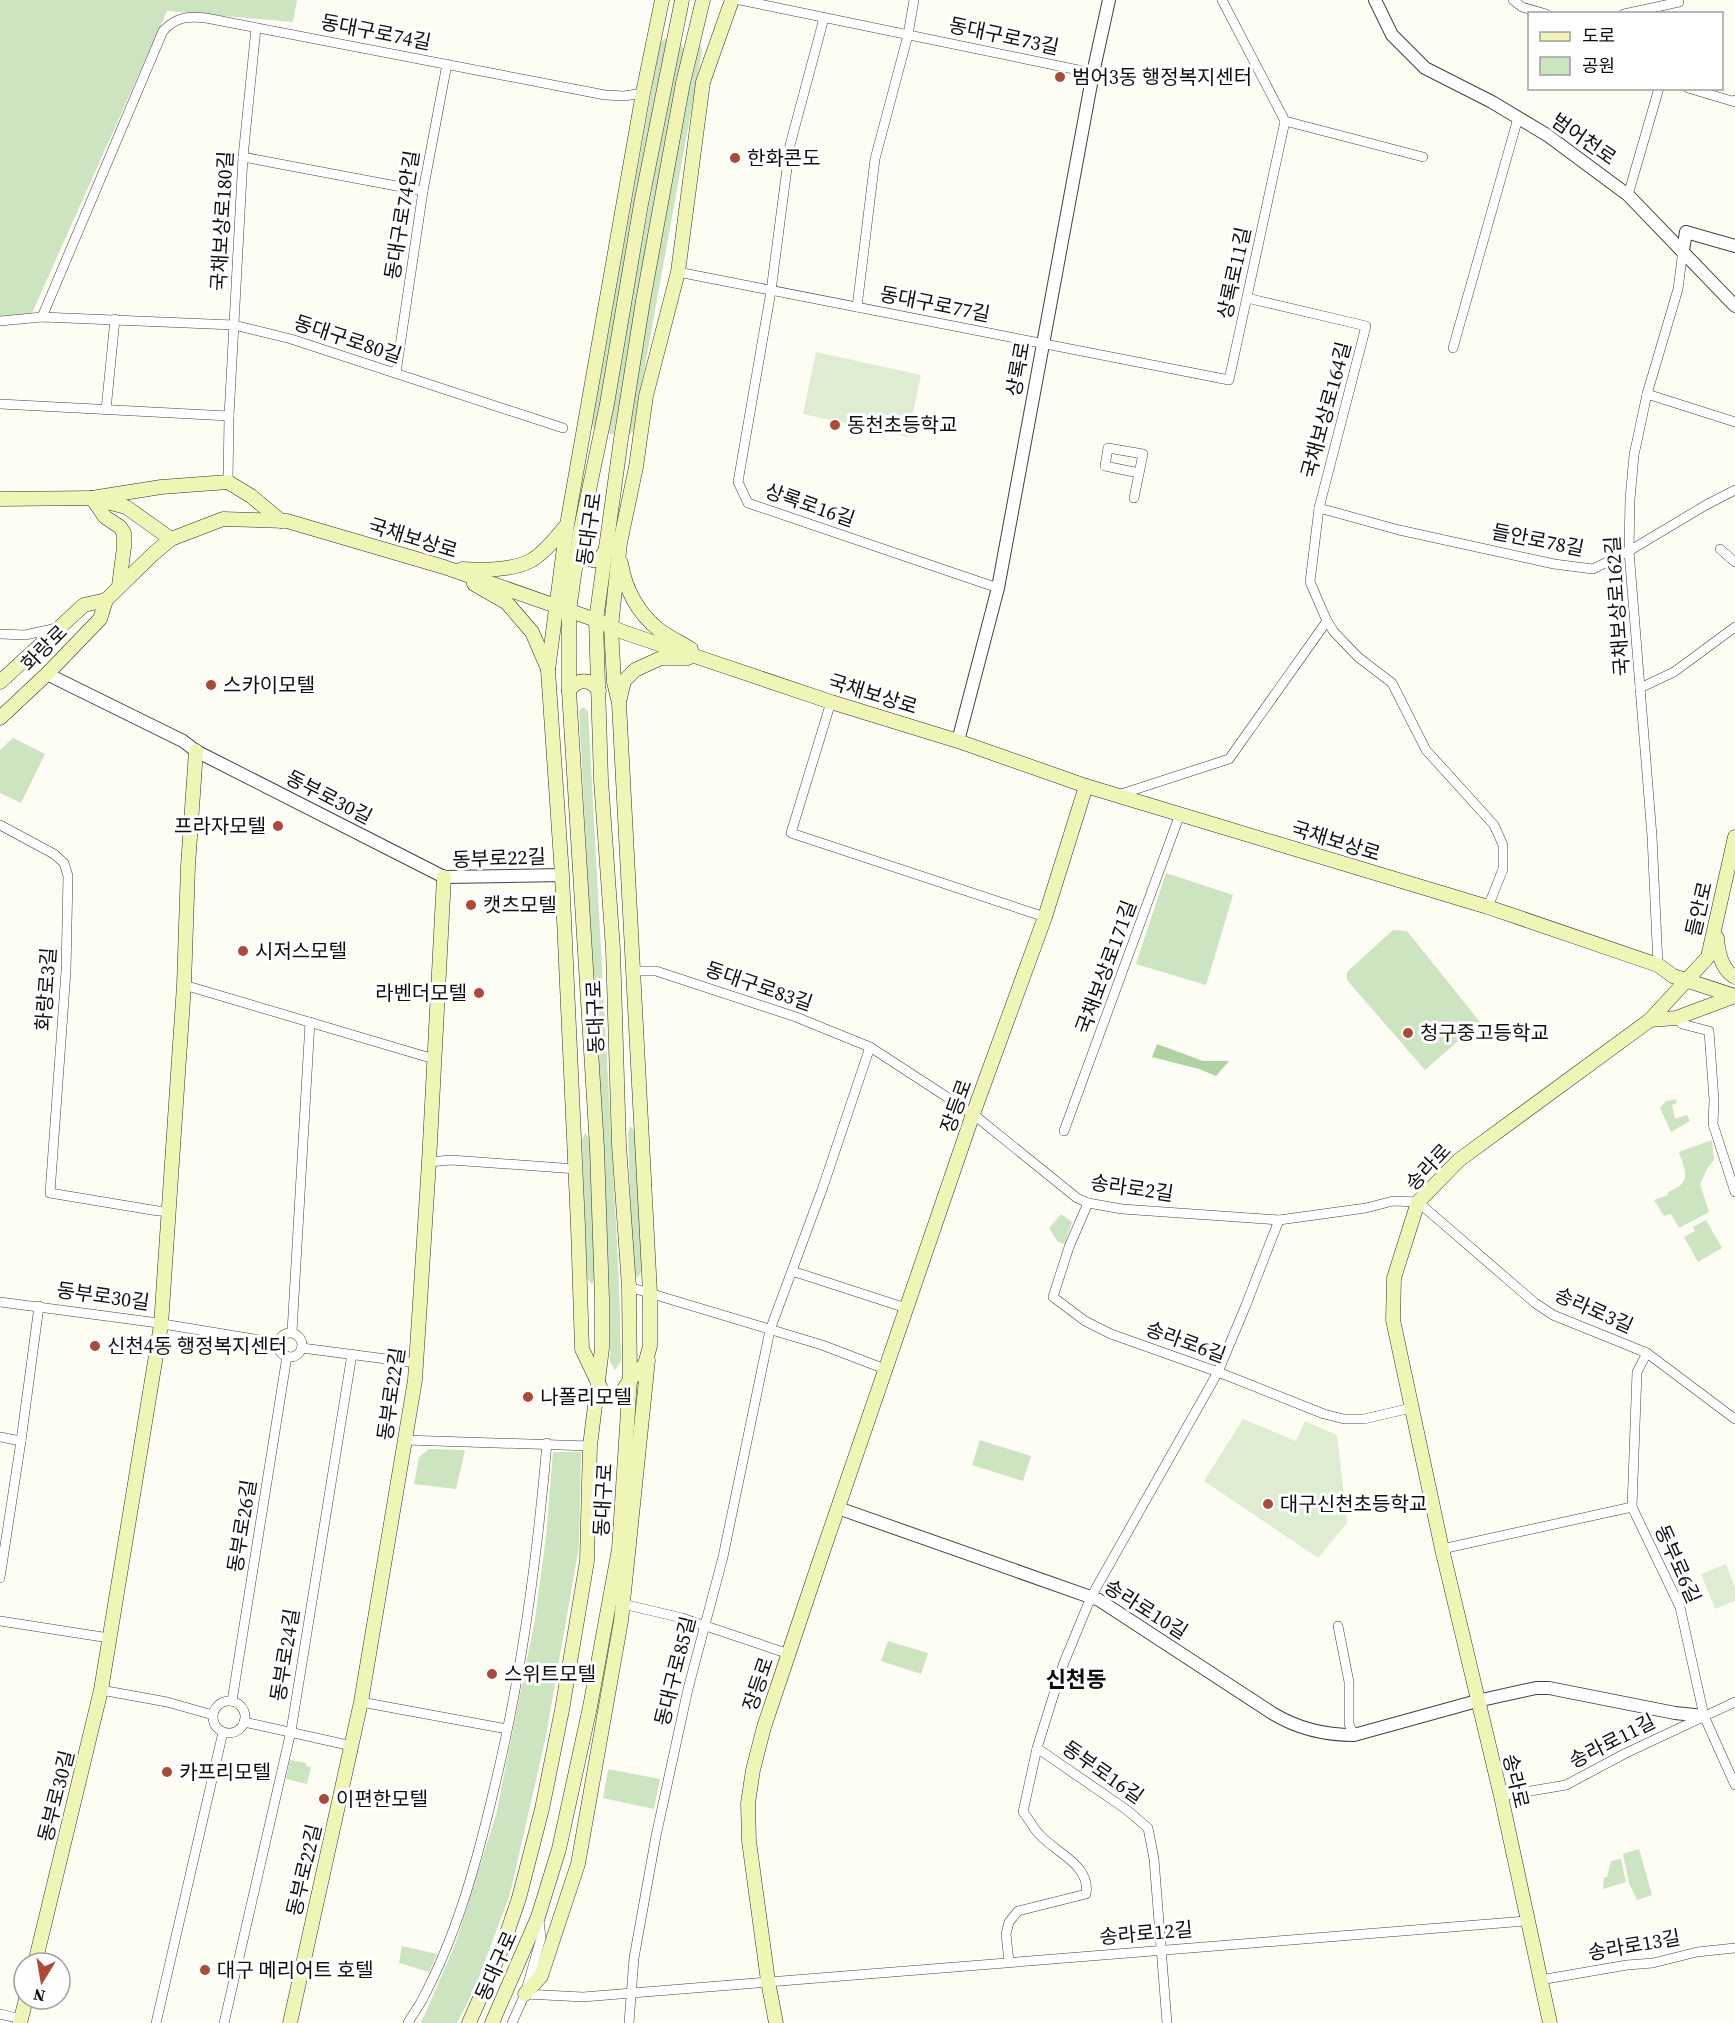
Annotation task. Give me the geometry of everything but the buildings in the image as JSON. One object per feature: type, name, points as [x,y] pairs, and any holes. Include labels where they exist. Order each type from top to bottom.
[{"type":"main road","name":"동대구로","points":[[469,2023],[502,1948],[519,1898],[542,1809],[587,1561],[590,1446],[602,1348],[602,1318],[597,1148],[562,609],[567,525],[643,93],[662,0]]},
{"type":"main road","name":"동대구로","points":[[562,609],[607,404],[641,204],[682,0]]},
{"type":"main road","name":"동대구로","points":[[492,2023],[538,1917],[559,1850],[590,1707],[620,1549],[630,1380],[629,1287],[619,1145],[613,949],[601,780],[596,620],[643,301],[683,83],[703,0]]},
{"type":"main road","points":[[525,1994],[541,1976],[578,1863],[623,1604],[650,1346],[650,1293],[634,970],[618,703],[614,682],[611,627],[620,543],[636,467],[646,396],[678,272],[703,82],[732,0]]},
{"type":"main road","points":[[0,499],[92,498],[161,487],[228,482],[251,496],[281,521]]},
{"type":"main road","points":[[92,498],[126,507],[171,540]]},
{"type":"main road","points":[[92,498],[105,517],[120,527],[124,533],[119,586]]},
{"type":"main road","name":"국채보상로","points":[[171,540],[223,519],[281,521],[444,567],[611,627],[831,702],[958,741],[1086,786],[1488,907],[1658,966],[1673,976],[1735,996]]},
{"type":"main road","points":[[444,567],[474,570],[506,568],[531,560],[553,542],[567,525]]},
{"type":"main road","points":[[580,533],[582,553],[588,558],[596,560],[603,556],[606,548]]},
{"type":"main road","name":"화랑로","points":[[0,718],[100,619],[106,600],[119,586],[171,540]]},
{"type":"main road","points":[[620,543],[622,572],[630,597],[658,629],[705,659]]},
{"type":"main road","points":[[444,567],[507,603],[532,632],[548,670]]},
{"type":"main road","name":"화랑로","points":[[0,682],[84,605],[106,600]]},
{"type":"main road","points":[[562,609],[548,670],[562,875],[582,1349],[597,1384],[608,1395],[620,1395],[645,1364],[650,1346]]},
{"type":"main road","points":[[618,703],[624,681],[635,670],[662,658],[705,659]]},
{"type":"main road","points":[[568,691],[578,682],[584,681],[596,686],[599,691]]},
{"type":"main road","name":"동부로30길","points":[[38,1951],[101,1690],[161,1325],[184,985],[188,866],[196,750]]},
{"type":"main road","name":"장등로","points":[[776,2023],[749,1841],[748,1803],[753,1770],[764,1727],[885,1369],[973,1114],[1045,917],[1086,786]]},
{"type":"main road","name":"들안로","points":[[1686,980],[1708,957],[1735,837]]},
{"type":"main road","name":"동부로22길","points":[[290,2023],[361,1702],[417,1363],[444,877]]},
{"type":"main road","points":[[1716,926],[1718,953],[1729,975],[1735,978]]},
{"type":"main road","name":"송라로","points":[[1550,2023],[1526,1921],[1501,1796],[1442,1549],[1393,1320],[1396,1268],[1418,1202],[1459,1160],[1650,1020],[1686,980]]},
{"type":"main road","points":[[1650,1020],[1676,1018],[1735,996]]},
{"type":"street","name":"동대구로73길","points":[[740,0],[1093,73]]},
{"type":"street","points":[[908,35],[914,0]]},
{"type":"street","points":[[1222,0],[1285,121],[1423,157]]},
{"type":"street","name":"범어천로","points":[[1375,0],[1392,35],[1425,68],[1547,135],[1628,195],[1735,306]]},
{"type":"street","points":[[1513,0],[1522,7],[1539,12]]},
{"type":"street","name":"상록로","points":[[958,741],[998,588],[1093,73],[1111,1]]},
{"type":"street","points":[[1632,12],[1679,1]]},
{"type":"street","name":"동대구로74길","points":[[42,317],[163,31],[179,19],[189,16],[206,18],[605,94],[624,96],[643,93]]},
{"type":"street","points":[[771,291],[790,145],[824,18]]},
{"type":"street","name":"국채보상로180길","points":[[228,482],[229,416],[243,157],[256,28]]},
{"type":"street","name":"동대구로77길","points":[[857,307],[875,159],[908,35]]},
{"type":"street","name":"동대구로74안길","points":[[396,373],[423,191],[447,64]]},
{"type":"street","points":[[1628,195],[1658,90]]},
{"type":"street","points":[[1695,90],[1734,102],[1735,100]]},
{"type":"street","points":[[1453,348],[1518,118]]},
{"type":"street","name":"상록로11길","points":[[1042,343],[1229,380],[1285,121]]},
{"type":"street","points":[[243,157],[423,191]]},
{"type":"street","points":[[1683,250],[1686,232],[1735,246]]},
{"type":"street","name":"국채보상로162길","points":[[1658,966],[1652,844],[1629,551],[1630,499],[1634,455],[1647,394],[1678,289],[1683,250]]},
{"type":"street","name":"동대구로77길","points":[[678,272],[1042,343]]},
{"type":"street","name":"상록로16길","points":[[771,291],[738,482],[748,503],[998,588]]},
{"type":"street","name":"국채보상로164길","points":[[1247,298],[1366,327],[1319,508],[1310,582],[1334,632],[1358,657],[1392,683],[1426,750],[1447,770],[1494,825],[1503,845],[1503,869],[1488,907]]},
{"type":"street","name":"동대구로80길","points":[[0,321],[42,317],[234,325],[291,339],[563,428]]},
{"type":"street","points":[[106,410],[115,319]]},
{"type":"street","points":[[1647,394],[1735,422]]},
{"type":"street","points":[[0,404],[229,416]]},
{"type":"street","points":[[1134,498],[1139,472]]},
{"type":"street","name":"들안로78길","points":[[1319,508],[1399,530],[1554,564],[1593,569],[1735,490]]},
{"type":"street","points":[[1719,549],[1735,562]]},
{"type":"street","points":[[1118,795],[1229,759],[1327,621]]},
{"type":"street","points":[[1641,688],[1674,672],[1735,627]]},
{"type":"street","points":[[0,634],[25,634],[59,628]]},
{"type":"street","name":"동부로30길","points":[[47,674],[183,741],[196,750],[444,877]]},
{"type":"street","points":[[831,702],[791,833],[1045,917]]},
{"type":"street","name":"국채보상로171길","points":[[1064,1131],[1180,814]]},
{"type":"street","name":"화랑로3길","points":[[0,825],[54,854],[64,863],[68,876],[66,971],[50,1193],[169,1211]]},
{"type":"street","name":"동부로22길","points":[[444,877],[562,875]]},
{"type":"street","name":"동대구로83길","points":[[634,970],[656,971],[796,1017],[870,1047],[973,1114]]},
{"type":"street","points":[[184,985],[434,1059]]},
{"type":"street","points":[[1676,1018],[1682,1024],[1709,1031],[1714,1100],[1713,1124],[1735,1192]]},
{"type":"street","points":[[292,1332],[310,1022]]},
{"type":"street","points":[[870,1047],[792,1271],[906,1308]]},
{"type":"street","name":"송라로2길","points":[[973,1114],[1069,1192],[1088,1203],[1161,1212],[1279,1220],[1366,1208],[1393,1201],[1418,1202]]},
{"type":"street","points":[[429,1162],[451,1160],[576,1169]]},
{"type":"street","name":"송라로3길","points":[[1418,1202],[1515,1288],[1553,1315],[1647,1353],[1735,1419]]},
{"type":"street","name":"송라로6길","points":[[1088,1203],[1069,1247],[1053,1297],[1085,1321],[1111,1334],[1218,1372],[1324,1414],[1344,1419],[1364,1419],[1412,1408]]},
{"type":"street","points":[[1218,1372],[1279,1220]]},
{"type":"street","name":"동대구로85길","points":[[629,2023],[634,1958],[656,1836],[704,1625],[723,1557],[770,1330],[792,1271]]},
{"type":"street","points":[[629,1287],[822,1345],[885,1369]]},
{"type":"street","name":"동부로30길","points":[[0,1302],[161,1325]]},
{"type":"street","points":[[0,1578],[39,1306]]},
{"type":"street","points":[[161,1325],[278,1343]]},
{"type":"street","points":[[292,1332],[302,1340],[302,1348],[297,1355],[287,1356],[279,1351],[278,1343],[281,1336],[292,1332]]},
{"type":"street","points":[[302,1348],[417,1363]]},
{"type":"street","name":"동부로6길","points":[[1647,1353],[1637,1372],[1632,1507],[1680,1607],[1704,1716],[1735,1785]]},
{"type":"street","name":"동부로24길","points":[[224,2023],[291,1731],[352,1354]]},
{"type":"street","name":"동부로26길","points":[[232,1701],[287,1356]]},
{"type":"street","name":"동부로16길","points":[[1167,2023],[1154,1859],[1148,1828],[1127,1810],[1037,1748],[1063,1665],[1091,1597],[1218,1372]]},
{"type":"street","points":[[0,1437],[21,1441]]},
{"type":"street","name":"동대구로","points":[[405,1440],[590,1446]]},
{"type":"street","points":[[408,2023],[422,2001],[444,1953],[486,1823],[529,1615],[547,1443]]},
{"type":"street","points":[[1442,1549],[1632,1507]]},
{"type":"street","name":"송라로10길","points":[[838,1508],[1100,1600],[1292,1725],[1336,1735],[1354,1735],[1477,1701],[1536,1688],[1549,1688],[1675,1713],[1704,1716]]},
{"type":"street","points":[[623,1604],[682,1618],[789,1654]]},
{"type":"street","points":[[0,1621],[109,1638]]},
{"type":"street","points":[[1338,1626],[1349,1682],[1349,1724],[1354,1735]]},
{"type":"street","points":[[101,1690],[167,1702],[213,1715]]},
{"type":"street","points":[[232,1701],[242,1708],[244,1722],[234,1733],[224,1732],[215,1726],[213,1715],[221,1703],[232,1701]]},
{"type":"street","points":[[361,1702],[507,1729]]},
{"type":"street","name":"송라로11길","points":[[1501,1796],[1566,1785],[1735,1702]]},
{"type":"street","points":[[244,1722],[352,1746]]},
{"type":"street","points":[[156,2023],[224,1732]]},
{"type":"street","points":[[1009,1962],[1006,1934],[1009,1922],[1018,1911],[1086,1894],[1087,1886],[1083,1872],[1040,1835],[1023,1812],[1037,1748]]},
{"type":"street","points":[[512,2023],[525,1994],[541,1938],[538,1917]]},
{"type":"street","name":"송라로12길","points":[[525,1994],[584,1997],[1526,1921]]},
{"type":"street","name":"송라로13길","points":[[1540,1980],[1627,1965],[1653,1963],[1697,1952],[1735,1948]]},
{"type":"street","points":[[0,2014],[21,2021]]},
{"type":"green space","points":[[0,0],[297,0],[293,22],[167,11],[32,313],[0,316]]},
{"type":"green space","points":[[665,38],[668,45],[598,427],[594,428],[592,425],[660,43]]},
{"type":"green space","points":[[700,44],[702,51],[633,432],[629,434],[627,431],[695,49]]},
{"type":"green space","points":[[682,45],[684,51],[614,433],[611,435],[608,431],[677,49]]},
{"type":"green space","points":[[816,352],[921,375],[908,437],[803,414]]},
{"type":"green space","points":[[583,707],[588,711],[619,1281],[621,1361],[615,1370],[610,1362],[609,1280],[579,711]]},
{"type":"green space","points":[[13,738],[45,754],[21,803],[0,793],[0,750]]},
{"type":"green space","points":[[1166,873],[1233,895],[1206,985],[1136,964]]},
{"type":"green space","points":[[1393,930],[1407,931],[1480,1022],[1425,1070],[1347,980],[1347,972]]},
{"type":"green space","points":[[1157,1044],[1203,1061],[1229,1061],[1216,1076],[1199,1069],[1152,1057]]},
{"type":"green space","points":[[1676,1099],[1677,1103],[1672,1105],[1675,1119],[1687,1115],[1690,1121],[1671,1132],[1660,1108],[1666,1101]]},
{"type":"green space","points":[[630,1126],[635,1131],[637,1144],[642,1269],[638,1278],[633,1271],[628,1133]]},
{"type":"green space","points":[[585,1133],[589,1138],[591,1151],[596,1276],[592,1285],[587,1278],[582,1140]]},
{"type":"green space","points":[[1712,1140],[1714,1160],[1700,1184],[1709,1212],[1679,1228],[1671,1214],[1664,1216],[1654,1200],[1668,1195],[1668,1192],[1676,1189],[1684,1181],[1685,1171],[1679,1152]]},
{"type":"green space","points":[[1061,1214],[1072,1222],[1065,1244],[1058,1242],[1049,1228]]},
{"type":"green space","points":[[1706,1220],[1722,1248],[1698,1262],[1684,1237],[1695,1231],[1693,1227]]},
{"type":"green space","points":[[1243,1419],[1296,1441],[1305,1421],[1337,1435],[1347,1523],[1318,1558],[1204,1481]]},
{"type":"green space","points":[[980,1440],[1031,1456],[1023,1481],[972,1465]]},
{"type":"green space","points":[[429,1449],[465,1450],[456,1489],[414,1484],[419,1457]]},
{"type":"green space","points":[[553,1452],[581,1452],[579,1546],[546,1736],[510,1894],[475,1988],[457,2023],[421,2023],[455,1945],[496,1815],[535,1619],[546,1537]]},
{"type":"green space","points":[[1726,1564],[1735,1587],[1735,1601],[1715,1609],[1701,1574]]},
{"type":"green space","points":[[888,1641],[928,1653],[921,1674],[881,1661]]},
{"type":"green space","points":[[290,1760],[306,1763],[306,1766],[311,1767],[307,1784],[286,1779]]},
{"type":"green space","points":[[608,1769],[660,1779],[654,1809],[603,1798]]},
{"type":"green space","points":[[1639,1849],[1652,1895],[1637,1900],[1629,1883],[1623,1854]]},
{"type":"green space","points":[[1621,1859],[1626,1882],[1603,1889],[1604,1877],[1607,1877],[1611,1861]]},
{"type":"green space","points":[[402,1946],[437,1954],[429,1972],[399,1963]]},
{"type":"place","name":"범어3동 행정복지센터","points":[[1060,77]]},
{"type":"place","name":"한화콘도","points":[[735,158]]},
{"type":"place","name":"동천초등학교","points":[[835,425]]},
{"type":"place","name":"스카이모텔","points":[[211,685]]},
{"type":"place","name":"프라자모텔","points":[[278,826]]},
{"type":"place","name":"캣츠모텔","points":[[471,905]]},
{"type":"place","name":"시저스모텔","points":[[243,951]]},
{"type":"place","name":"라벤더모텔","points":[[479,993]]},
{"type":"place","name":"청구중고등학교","points":[[1408,1033]]},
{"type":"place","name":"신천4동 행정복지센터","points":[[95,1346]]},
{"type":"place","name":"나폴리모텔","points":[[528,1397]]},
{"type":"place","name":"대구신천초등학교","points":[[1268,1504]]},
{"type":"place","name":"스위트모텔","points":[[492,1674]]},
{"type":"place","name":"카프리모텔","points":[[167,1772]]},
{"type":"place","name":"이편한모텔","points":[[324,1799]]},
{"type":"place","name":"대구 메리어트 호텔","points":[[205,1970]]},
{"type":"district","name":"신천동","points":[[1076,1679]]}]
